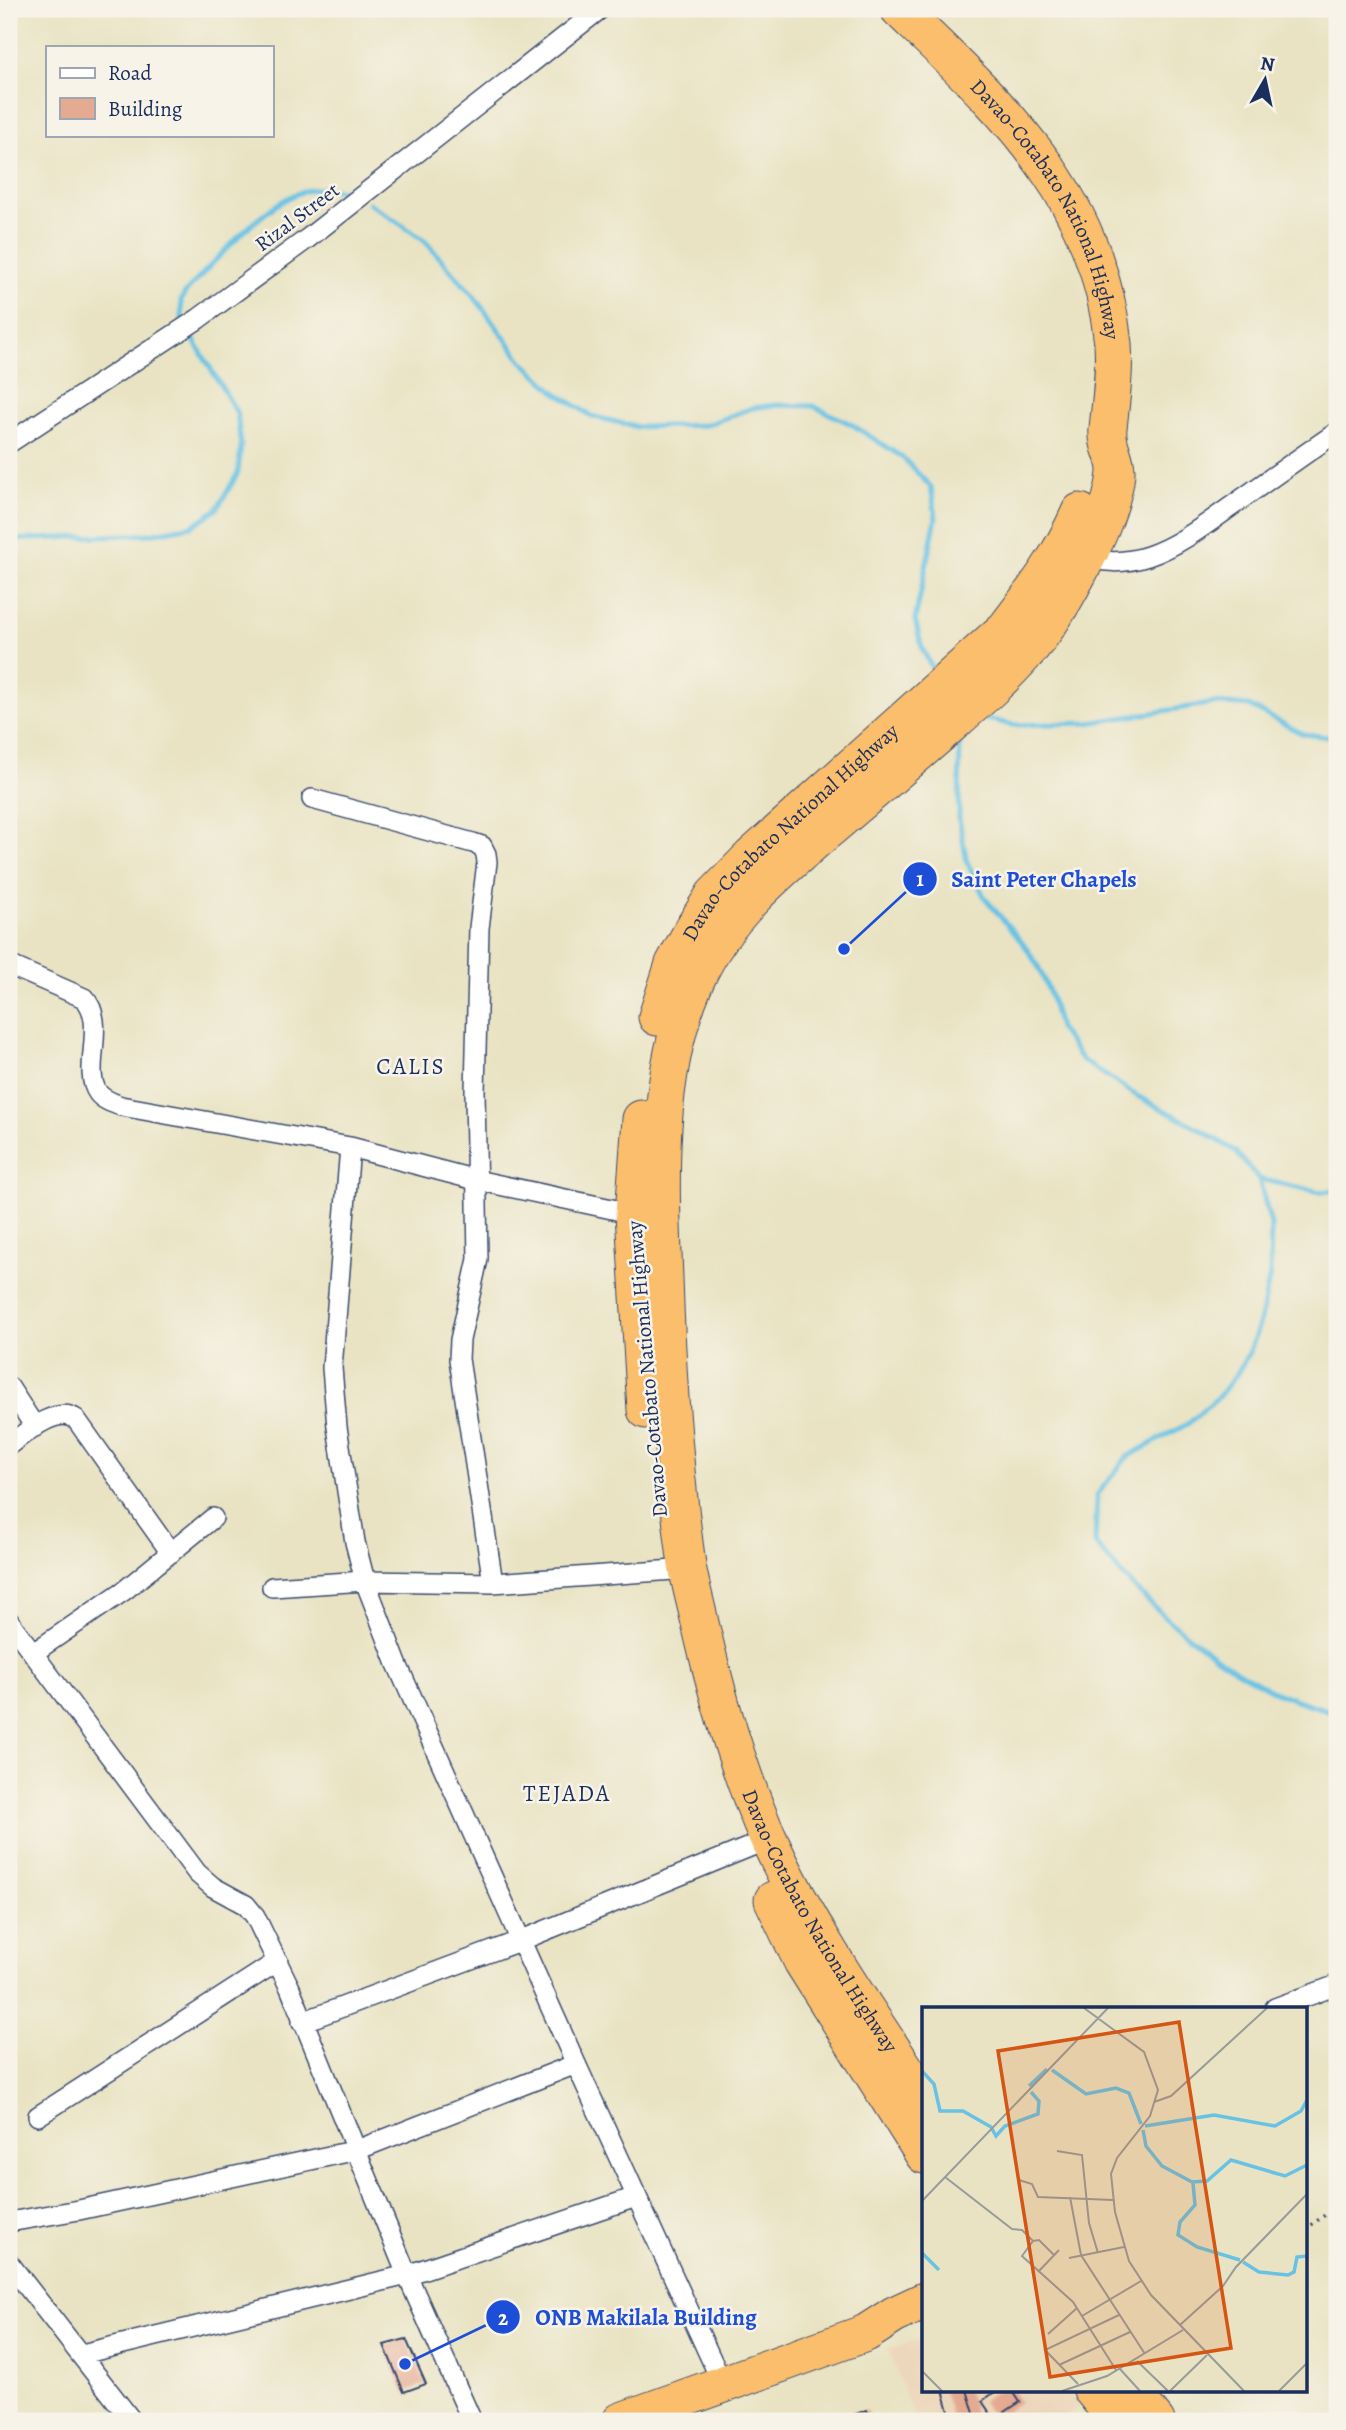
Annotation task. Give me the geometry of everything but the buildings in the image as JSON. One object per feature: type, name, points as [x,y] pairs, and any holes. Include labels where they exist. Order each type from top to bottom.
[{"type":"highway","name":"Davao-Cotabato National Highway","points":[[899,9],[998,106],[1021,133],[1055,178],[1088,240],[1103,283],[1113,349],[1113,385],[1107,443],[1091,465],[1081,508],[1077,550],[1061,605],[1028,651],[982,673],[906,742],[775,876],[722,935],[696,978],[679,1026],[667,1083],[648,1217],[670,1394],[676,1570],[712,1677],[758,1844],[802,1961],[922,2152]]},
{"type":"highway","name":"Davao-Cotabato National Highway","points":[[758,1844],[922,2094]]},
{"type":"highway","points":[[641,2418],[866,2333],[894,2315],[922,2302]]},
{"type":"highway","points":[[866,2333],[902,2334],[922,2328]]},
{"type":"highway","points":[[1094,2392],[1117,2421]]},
{"type":"highway","points":[[1133,2392],[1156,2421]]},
{"type":"street","name":"Rizal Street","points":[[9,443],[198,319],[307,239],[600,9]]},
{"type":"street","points":[[1077,550],[1107,561],[1130,561],[1150,555],[1201,527],[1337,432]]},
{"type":"street","points":[[312,799],[473,843],[482,846],[486,853],[486,880],[479,928],[475,1092],[478,1259],[474,1287],[460,1340],[459,1359],[493,1583]]},
{"type":"street","points":[[9,965],[84,998],[90,1004],[94,1015],[93,1079],[97,1092],[121,1106],[350,1147],[476,1180],[648,1217]]},
{"type":"street","points":[[350,1147],[333,1334],[333,1389],[355,1542],[365,1581],[397,1664],[723,2385]]},
{"type":"street","points":[[9,1387],[35,1427]]},
{"type":"street","points":[[9,1445],[60,1414],[71,1415],[171,1553]]},
{"type":"street","points":[[33,1653],[125,1590],[213,1518]]},
{"type":"street","points":[[272,1587],[365,1581],[493,1583],[676,1570]]},
{"type":"street","points":[[9,1621],[197,1873],[213,1886],[246,1905],[255,1916],[278,1961],[407,2275],[472,2421]]},
{"type":"street","points":[[302,2022],[522,1940],[758,1844]]},
{"type":"street","points":[[38,2116],[278,1961]]},
{"type":"street","points":[[1278,2007],[1337,1985]]},
{"type":"street","points":[[9,2222],[357,2150],[576,2064]]},
{"type":"street","points":[[82,2354],[407,2275],[636,2197]]},
{"type":"street","points":[[9,2263],[132,2421]]},
{"type":"path","points":[[1308,2228],[1337,2206]]},
{"type":"shaded area","points":[[922,2338],[922,2392],[1075,2392],[1084,2403],[1058,2421],[915,2421],[888,2349]]},
{"type":"waterway","points":[[182,320],[181,300],[185,293],[257,220],[290,197],[305,191],[343,191]]},
{"type":"waterway","points":[[369,203],[424,240],[473,295],[522,361],[554,391],[591,416],[637,427],[706,425],[752,408],[776,405],[813,406],[851,424],[902,457],[931,487],[936,518],[915,620],[922,648],[935,674]]},
{"type":"waterway","points":[[9,540],[149,534],[192,526],[217,509],[238,473],[241,446],[237,413],[192,337]]},
{"type":"waterway","points":[[979,717],[1013,725],[1088,723],[1215,703],[1249,706],[1303,734],[1337,738]]},
{"type":"waterway","points":[[960,735],[959,820],[967,862],[985,898],[1038,966],[1050,994],[1059,1028],[1082,1060],[1137,1096],[1235,1151],[1259,1179],[1271,1225],[1270,1274],[1261,1319],[1250,1351],[1219,1396],[1189,1423],[1127,1457],[1097,1495],[1095,1543],[1151,1604],[1216,1657],[1271,1690],[1337,1713]]},
{"type":"waterway","points":[[1259,1179],[1321,1192],[1337,1190]]},
{"type":"place","name":"Saint Peter Chapels","points":[[844,949]]},
{"type":"place","name":"ONB Makilala Building","points":[[405,2364]]},
{"type":"district","name":"CALIS","points":[[411,1066]]},
{"type":"district","name":"TEJADA","points":[[567,1793]]}]
